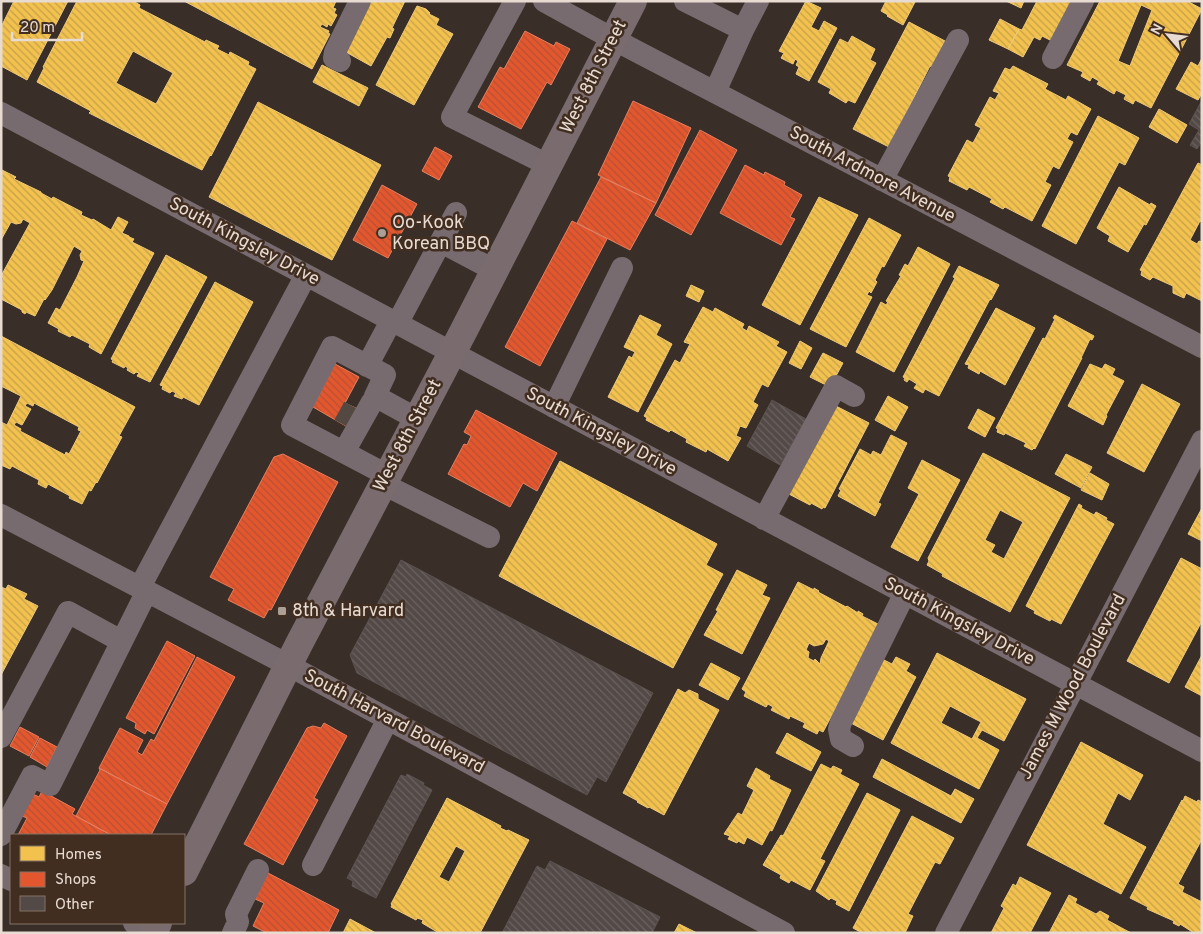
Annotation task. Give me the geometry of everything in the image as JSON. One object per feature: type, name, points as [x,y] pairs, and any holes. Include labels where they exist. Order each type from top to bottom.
[{"type":"main road","name":"West 8th Street","points":[[185,870],[288,665],[452,353],[633,1]]},
{"type":"street","points":[[340,61],[334,58],[334,52],[360,1]]},
{"type":"street","points":[[515,1],[452,117],[548,165]]},
{"type":"street","name":"South Ardmore Avenue","points":[[544,1],[613,39],[1202,347]]},
{"type":"street","points":[[685,1],[743,30]]},
{"type":"street","points":[[715,92],[758,1]]},
{"type":"street","points":[[1053,58],[1083,1]]},
{"type":"street","points":[[882,180],[958,40]]},
{"type":"street","name":"South Kingsley Drive","points":[[1,113],[1202,752]]},
{"type":"street","points":[[368,366],[456,213]]},
{"type":"street","points":[[441,242],[494,270]]},
{"type":"street","points":[[554,407],[622,268]]},
{"type":"street","points":[[1,835],[32,776],[50,784],[121,641],[144,589],[306,275]]},
{"type":"street","points":[[356,421],[386,375],[332,347],[292,425],[417,418]]},
{"type":"street","points":[[764,519],[836,386],[854,396]]},
{"type":"street","points":[[356,421],[385,480],[489,537]]},
{"type":"street","name":"James M Wood Boulevard","points":[[946,933],[1202,441]]},
{"type":"street","name":"South Harvard Boulevard","points":[[1,515],[288,665],[784,933]]},
{"type":"street","points":[[853,746],[841,739],[839,729],[841,722],[905,594]]},
{"type":"street","points":[[1,737],[68,612],[121,641]]},
{"type":"street","points":[[313,865],[388,719]]},
{"type":"street","points":[[233,933],[238,922],[236,914],[258,870]]},
{"type":"building: Homes","points":[[14,1],[68,1],[27,80],[1,66],[1,27]]},
{"type":"building: Homes","points":[[77,1],[133,1],[140,5],[139,8],[205,42],[206,40],[219,46],[217,49],[229,55],[230,52],[249,62],[248,65],[256,69],[202,170],[89,113],[91,111],[37,82]],"holes":[[[133,51],[173,73],[156,104],[116,83]]]},
{"type":"building: Homes","points":[[184,1],[290,1],[293,3],[294,1],[336,1],[333,8],[336,9],[334,13],[337,15],[331,26],[328,24],[327,27],[322,24],[320,27],[329,31],[328,33],[330,34],[312,69]]},
{"type":"building: Homes","points":[[365,1],[405,1],[392,28],[394,29],[390,38],[387,37],[371,66],[344,51]]},
{"type":"building: Homes","points":[[806,1],[821,8],[811,27],[819,31],[824,21],[837,28],[809,81],[796,74],[799,67],[796,65],[798,61],[795,59],[793,64],[781,58],[784,53],[779,51]]},
{"type":"building: Homes","points":[[886,1],[915,2],[903,25],[881,11]]},
{"type":"building: Homes","points":[[1006,1],[1024,1],[1021,8]]},
{"type":"building: Homes","points":[[1037,1],[1078,1],[1056,43],[1042,36],[1040,40],[1034,37],[1023,57],[1008,49],[1019,29],[1022,30]]},
{"type":"building: Homes","points":[[1100,1],[1187,1],[1202,9],[1151,108],[1135,100],[1133,104],[1124,99],[1126,95],[1116,90],[1114,94],[1097,84],[1099,81],[1092,77],[1090,81],[1081,76],[1083,72],[1067,65]],"holes":[[[1141,5],[1152,10],[1130,66],[1118,61]]]},
{"type":"building: Homes","points":[[417,6],[426,9],[429,14],[439,19],[436,25],[453,34],[414,105],[376,85]]},
{"type":"building: Homes","points":[[1000,19],[1019,29],[1008,49],[989,40]]},
{"type":"building: Homes","points":[[909,22],[945,41],[932,67],[930,66],[889,147],[853,129]]},
{"type":"building: Homes","points":[[852,36],[875,49],[870,60],[876,63],[855,103],[848,100],[846,103],[829,93],[831,89],[818,82],[840,39],[848,43]]},
{"type":"building: Homes","points":[[1202,58],[1202,93],[1198,100],[1176,89],[1191,62],[1198,66]]},
{"type":"building: Homes","points":[[322,65],[368,88],[359,106],[313,82]]},
{"type":"building: Homes","points":[[1013,66],[1048,84],[1045,89],[1066,100],[1068,96],[1091,109],[1077,135],[1071,132],[1067,139],[1073,142],[1059,169],[1053,166],[1045,182],[1051,185],[1032,221],[1005,207],[1003,209],[990,202],[992,199],[969,187],[967,190],[949,181],[950,177],[948,176],[967,140],[973,143],[981,128],[975,125],[990,97],[995,100],[999,93],[993,91],[1005,68],[1010,70]]},
{"type":"building: Homes","points":[[258,102],[381,165],[332,260],[209,197]]},
{"type":"building: Homes","points":[[1159,109],[1187,125],[1177,143],[1149,127]]},
{"type":"building: Homes","points":[[1098,116],[1139,138],[1125,165],[1119,162],[1076,244],[1042,226]]},
{"type":"building: Homes","points":[[1198,163],[1202,165],[1202,222],[1200,221],[1190,240],[1197,244],[1199,241],[1202,242],[1202,301],[1186,293],[1184,298],[1173,293],[1173,286],[1153,277],[1150,280],[1141,275],[1142,271],[1140,270]]},
{"type":"building: Homes","points":[[2,170],[16,177],[14,179],[82,212],[81,215],[93,219],[111,230],[118,217],[128,222],[122,233],[134,239],[132,242],[154,253],[101,354],[89,347],[90,344],[72,335],[70,337],[58,331],[59,329],[48,323],[56,308],[60,310],[84,261],[81,260],[80,255],[82,251],[74,246],[52,290],[44,299],[35,316],[26,312],[25,314],[22,310],[1,299],[3,278],[1,276],[30,223],[23,219],[21,223],[11,222],[1,240]]},
{"type":"building: Homes","points":[[1119,187],[1150,205],[1151,203],[1156,206],[1128,252],[1108,241],[1110,236],[1097,228]]},
{"type":"building: Homes","points":[[819,197],[858,215],[800,325],[762,305]]},
{"type":"building: Homes","points":[[869,218],[901,235],[884,267],[882,266],[871,293],[869,291],[867,295],[872,297],[846,347],[810,329]]},
{"type":"building: Homes","points":[[918,247],[950,264],[894,372],[856,352],[881,302],[886,305],[888,302],[886,301],[901,276],[899,275],[905,264],[908,266]]},
{"type":"building: Homes","points":[[166,255],[207,277],[150,382],[137,376],[139,373],[136,372],[134,374],[127,370],[128,368],[125,366],[124,368],[112,362],[113,360],[111,359]]},
{"type":"building: Homes","points":[[959,266],[999,285],[939,396],[925,389],[923,393],[914,388],[917,384],[909,379],[907,382],[903,377],[955,278],[953,277]]},
{"type":"building: Homes","points":[[215,282],[253,302],[199,405],[183,397],[182,399],[174,396],[176,393],[172,391],[170,393],[162,389],[163,386],[160,385]]},
{"type":"building: Homes","points":[[691,285],[704,291],[699,302],[686,296]]},
{"type":"building: Homes","points":[[703,307],[713,312],[715,308],[744,324],[742,328],[747,331],[749,326],[779,342],[776,346],[787,352],[768,387],[762,384],[753,402],[758,405],[746,428],[740,426],[736,436],[741,438],[728,461],[707,449],[706,452],[686,442],[687,439],[646,420],[647,418],[644,416],[675,360],[680,363],[690,344],[684,342]]},
{"type":"building: Homes","points":[[996,308],[1035,328],[1005,385],[980,371],[979,374],[968,368],[969,365],[965,364]]},
{"type":"building: Homes","points":[[640,315],[661,325],[656,335],[672,344],[638,412],[608,397],[629,356],[632,358],[635,352],[624,347]]},
{"type":"building: Homes","points":[[1055,315],[1094,336],[1092,340],[1090,339],[1035,449],[1032,450],[1024,446],[1026,443],[1005,433],[1004,435],[997,432],[998,429],[996,428],[1043,338],[1045,339],[1055,319],[1053,318]]},
{"type":"building: Homes","points":[[1,336],[135,407],[119,436],[122,437],[97,483],[91,491],[89,490],[82,504],[48,484],[46,488],[38,484],[39,480],[12,466],[10,469],[1,465],[3,461],[1,461],[1,422],[7,425],[21,396],[1,386]],"holes":[[[27,403],[33,406],[34,403],[79,427],[78,430],[81,431],[69,454],[66,452],[65,455],[20,431],[21,429],[14,425],[16,422],[22,425],[31,409],[25,406]]]},
{"type":"building: Homes","points":[[800,341],[812,348],[801,369],[789,363]]},
{"type":"building: Homes","points":[[823,353],[843,363],[830,387],[810,377]]},
{"type":"building: Homes","points":[[1090,364],[1102,369],[1105,364],[1115,369],[1112,375],[1124,381],[1106,415],[1103,425],[1068,406]]},
{"type":"building: Homes","points":[[1142,384],[1180,404],[1144,472],[1107,453]]},
{"type":"building: Homes","points":[[888,396],[908,407],[895,431],[875,420]]},
{"type":"building: Homes","points":[[832,404],[869,423],[825,508],[823,507],[822,509],[785,492]]},
{"type":"building: Homes","points":[[978,409],[995,418],[985,437],[968,428]]},
{"type":"building: Homes","points":[[891,435],[907,443],[878,503],[881,504],[875,516],[838,496],[841,490],[839,489],[860,449],[871,455],[873,451],[881,455]]},
{"type":"building: Homes","points":[[983,453],[1070,498],[1010,612],[942,576],[943,574],[927,565],[928,558]],"holes":[[[1000,510],[1023,522],[1004,559],[991,552],[995,545],[985,540]]]},
{"type":"building: Homes","points":[[1066,454],[1092,467],[1081,488],[1055,474]]},
{"type":"building: Homes","points":[[922,460],[960,480],[918,561],[891,547],[919,494],[908,488]]},
{"type":"building: Homes","points":[[560,461],[717,544],[706,565],[723,574],[673,668],[499,576]]},
{"type":"building: Homes","points":[[1090,473],[1109,484],[1102,500],[1081,490]]},
{"type":"building: Homes","points":[[1079,504],[1082,506],[1081,508],[1094,515],[1096,512],[1114,524],[1061,624],[1034,613],[1035,611],[1026,606]]},
{"type":"building: Homes","points":[[1202,508],[1202,541],[1188,534]]},
{"type":"building: Homes","points":[[1181,558],[1202,569],[1202,621],[1169,683],[1127,661]]},
{"type":"building: Homes","points":[[737,570],[767,585],[762,595],[770,598],[742,654],[704,635],[718,611],[716,610]]},
{"type":"building: Homes","points":[[798,582],[814,590],[814,588],[818,592],[858,613],[858,611],[863,614],[862,616],[880,625],[823,732],[819,730],[817,734],[803,727],[805,723],[790,716],[789,719],[771,710],[773,707],[768,704],[766,707],[744,696],[746,692],[742,689]],"holes":[[[826,639],[829,641],[820,664],[815,659],[814,661],[808,658],[809,652],[806,650],[809,643],[814,646],[823,644]]]},
{"type":"building: Homes","points":[[8,585],[27,594],[24,599],[38,606],[1,675],[1,587],[6,589]]},
{"type":"building: Homes","points":[[937,653],[1026,699],[1004,741],[982,730],[977,738],[999,750],[979,789],[891,743]],"holes":[[[950,706],[981,722],[972,739],[941,723]]]},
{"type":"building: Homes","points":[[1202,655],[1202,696],[1185,687]]},
{"type":"building: Homes","points":[[896,657],[910,664],[906,671],[916,677],[883,740],[849,722],[882,659],[892,664]]},
{"type":"building: Homes","points":[[711,663],[740,678],[728,700],[699,685]]},
{"type":"building: Homes","points":[[678,689],[685,693],[689,690],[698,694],[698,699],[719,710],[664,815],[623,793]]},
{"type":"building: Homes","points":[[787,733],[821,752],[811,771],[776,753]]},
{"type":"building: Homes","points":[[1081,742],[1143,775],[1130,800],[1118,793],[1103,824],[1146,847],[1121,894],[1027,845]]},
{"type":"building: Homes","points":[[882,759],[951,796],[955,789],[974,799],[961,823],[873,777]]},
{"type":"building: Homes","points":[[821,764],[831,769],[833,766],[842,770],[840,774],[859,784],[820,859],[825,861],[810,890],[791,880],[789,883],[780,878],[781,875],[763,865],[781,835],[783,836]]},
{"type":"building: Homes","points":[[756,768],[770,776],[769,779],[791,790],[772,831],[770,830],[762,845],[747,837],[744,844],[738,841],[737,843],[728,839],[730,836],[724,834],[738,813],[742,815],[754,790],[747,786]]},
{"type":"building: Homes","points":[[867,793],[900,810],[849,911],[836,904],[837,901],[831,898],[829,900],[816,891]]},
{"type":"building: Homes","points":[[1185,796],[1197,802],[1198,800],[1202,802],[1202,839],[1178,884],[1184,887],[1182,892],[1202,902],[1202,933],[1194,933],[1180,924],[1179,926],[1173,923],[1174,921],[1147,909],[1148,907],[1130,898]]},
{"type":"building: Homes","points":[[447,798],[501,826],[500,828],[529,840],[480,933],[439,933],[422,923],[423,920],[417,918],[416,920],[391,907]],"holes":[[[456,846],[465,851],[449,882],[439,877]]]},
{"type":"building: Homes","points":[[912,816],[954,838],[940,864],[935,862],[908,914],[913,916],[905,933],[862,933],[853,928]]},
{"type":"building: Homes","points":[[1020,877],[1051,893],[1030,933],[991,933],[1004,908],[1001,906],[1013,884],[1016,886]]},
{"type":"building: Homes","points":[[1069,895],[1077,899],[1075,903],[1096,914],[1100,911],[1109,916],[1107,920],[1131,933],[1049,933]]},
{"type":"building: Homes","points":[[350,919],[376,933],[343,933]]},
{"type":"building: Homes","points":[[679,924],[697,933],[674,933]]},
{"type":"building: Shops","points":[[525,31],[554,46],[556,42],[570,49],[551,85],[547,82],[521,129],[478,107],[500,67],[504,69]]},
{"type":"building: Shops","points":[[633,101],[691,128],[656,203],[598,175]]},
{"type":"building: Shops","points":[[700,130],[737,150],[691,235],[655,215]]},
{"type":"building: Shops","points":[[435,147],[452,156],[439,180],[422,171]]},
{"type":"building: Shops","points":[[745,165],[764,175],[765,172],[785,182],[784,185],[802,195],[790,217],[795,219],[781,245],[720,213]]},
{"type":"building: Shops","points":[[601,177],[656,203],[630,250],[577,223]]},
{"type":"building: Shops","points":[[382,185],[417,204],[388,258],[353,240]]},
{"type":"building: Shops","points":[[572,221],[607,239],[540,366],[505,347]]},
{"type":"building: Shops","points":[[335,364],[359,377],[345,403],[360,410],[351,429],[313,407]]},
{"type":"building: Shops","points":[[476,410],[557,453],[537,491],[523,483],[510,507],[448,474],[464,444],[467,445],[471,436],[464,432]]},
{"type":"building: Shops","points":[[283,454],[338,482],[271,610],[269,609],[264,618],[228,600],[234,589],[210,577],[274,457]]},
{"type":"building: Shops","points":[[167,641],[195,656],[154,734],[147,730],[145,734],[135,728],[136,723],[126,718]]},
{"type":"building: Shops","points":[[197,657],[235,677],[167,804],[99,768],[120,728],[143,740],[137,752],[142,755],[151,739],[154,741]]},
{"type":"building: Shops","points":[[324,723],[347,736],[314,798],[318,800],[283,865],[244,844],[307,728],[313,726],[321,728]]},
{"type":"building: Shops","points":[[20,727],[39,737],[29,756],[10,746]]},
{"type":"building: Shops","points":[[40,738],[57,747],[47,767],[30,757]]},
{"type":"building: Shops","points":[[99,768],[167,804],[152,834],[109,834],[76,816],[100,770]]},
{"type":"building: Shops","points":[[42,791],[75,809],[72,814],[109,834],[19,834],[27,818],[22,816],[33,794],[39,797]]},
{"type":"building: Shops","points":[[268,873],[339,910],[328,933],[267,933],[253,926],[264,903],[255,899]]},
{"type":"building: Other","points":[[1201,102],[1202,141],[1197,149],[1190,145],[1199,130],[1189,124]]},
{"type":"building: Other","points":[[772,400],[806,419],[780,465],[747,446]]},
{"type":"building: Other","points":[[401,560],[653,693],[606,782],[597,777],[587,795],[357,673],[350,655]]},
{"type":"building: Other","points":[[407,774],[424,783],[423,785],[432,790],[376,898],[352,886],[353,881],[347,878],[401,775],[406,777]]},
{"type":"building: Other","points":[[550,861],[660,917],[652,933],[502,933],[537,866],[545,870]]},
{"type":"tunnel","points":[[344,425],[354,407]]},
{"type":"place","name":"Oo-Kook Korean BBQ","points":[[382,233]]},
{"type":"place","name":"8th & Harvard","points":[[282,611]]}]
